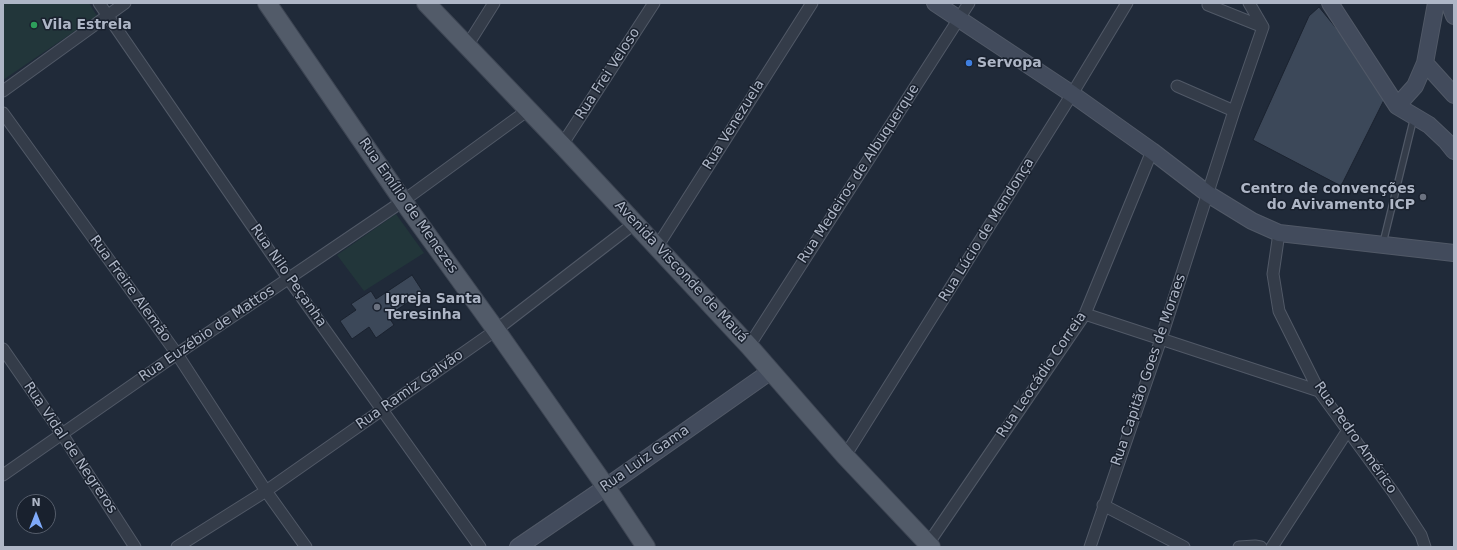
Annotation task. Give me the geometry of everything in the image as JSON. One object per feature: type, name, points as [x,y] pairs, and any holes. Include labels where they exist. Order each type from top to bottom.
[{"type":"main road","name":"Rua Emílio de Menezes","points":[[267,3],[402,201],[496,330],[606,487],[646,547]]},
{"type":"main road","name":"Avenida Visconde de Mauá","points":[[426,3],[635,223],[771,370],[845,456],[929,545]]},
{"type":"street","name":"Rua Nilo Peçanha","points":[[99,3],[288,278],[383,409],[480,547]]},
{"type":"street","points":[[3,91],[107,15],[126,3]]},
{"type":"street","points":[[467,46],[494,3]]},
{"type":"street","name":"Rua Frei Veloso","points":[[562,145],[654,3]]},
{"type":"street","name":"Rua Venezuela","points":[[657,247],[812,3]]},
{"type":"street","points":[[935,3],[1072,94],[1152,151],[1208,194],[1252,221],[1279,233],[1454,253]]},
{"type":"street","name":"Rua Medeiros de Albuquerque","points":[[749,346],[969,3]]},
{"type":"street","name":"Rua Lúcio de Mendonça","points":[[845,456],[1072,94],[1127,3]]},
{"type":"street","points":[[1249,3],[1263,27]]},
{"type":"street","points":[[1330,3],[1397,106],[1429,125],[1454,151]]},
{"type":"street","points":[[1397,106],[1415,86],[1425,62],[1436,3]]},
{"type":"street","points":[[1449,3],[1454,16]]},
{"type":"street","points":[[1208,5],[1263,27]]},
{"type":"street","name":"Rua Capitão Goes de Moraes","points":[[1090,547],[1103,505],[1161,339],[1234,111],[1263,27]]},
{"type":"street","points":[[1425,62],[1454,95]]},
{"type":"street","points":[[1177,86],[1234,111]]},
{"type":"street","name":"Rua Euzébio de Mattos","points":[[3,474],[402,201],[528,110]]},
{"type":"street","name":"Rua Freire Alemão","points":[[3,113],[177,354],[266,491],[306,547]]},
{"type":"street","name":"Rua Leocádio Correia","points":[[929,545],[1085,314],[1152,151]]},
{"type":"street","name":"Rua Ramiz Galvão","points":[[177,547],[266,491],[496,330],[635,223]]},
{"type":"street","name":"Rua Pedro Américo","points":[[1279,233],[1273,274],[1279,311],[1319,391],[1393,492],[1421,535],[1425,547]]},
{"type":"street","points":[[1085,314],[1319,391]]},
{"type":"street","name":"Rua Vidal de Negreros","points":[[3,349],[62,434],[135,547]]},
{"type":"street","name":"Rua Luiz Gama","points":[[518,547],[606,487],[771,370]]},
{"type":"street","points":[[1272,547],[1348,430]]},
{"type":"street","points":[[1103,505],[1184,547]]},
{"type":"street","points":[[1239,547],[1261,547]]},
{"type":"lane","points":[[1383,245],[1415,116]]},
{"type":"green space","points":[[3,3],[89,3],[97,16],[3,80]]},
{"type":"green space","points":[[396,214],[424,253],[364,291],[337,255]]},
{"type":"building","points":[[1319,7],[1388,92],[1341,186],[1253,140],[1309,16]]},
{"type":"building","name":"Igreja Santa Teresinha","points":[[412,275],[423,292],[388,316],[394,325],[376,338],[369,327],[352,339],[340,321],[356,310],[351,304],[371,291],[376,299]]},
{"type":"place","name":"Vila Estrela","points":[[34,25]]},
{"type":"place","name":"Servopa","points":[[969,63]]},
{"type":"place","name":"Centro de convenções do Avivamento ICP","points":[[1423,197]]},
{"type":"place","name":"Igreja Santa Teresinha","points":[[377,307]]}]
